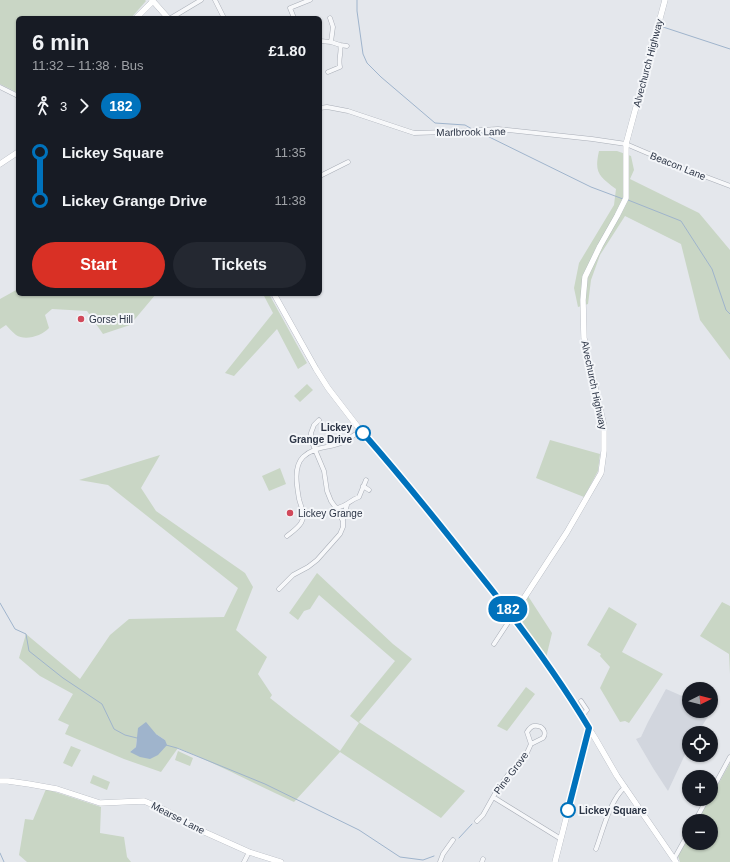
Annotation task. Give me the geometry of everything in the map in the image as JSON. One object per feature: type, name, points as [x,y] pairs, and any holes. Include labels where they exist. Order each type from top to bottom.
[{"type":"street","points":[[138,16],[152,0],[166,16]]},
{"type":"street","points":[[176,16],[201,0]]},
{"type":"street","points":[[215,0],[223,16]]},
{"type":"street","name":"Alvechurch Highway","points":[[513,615],[567,532],[601,473],[604,452],[604,426],[584,338],[585,277],[626,198],[626,144],[665,0]]},
{"type":"street","points":[[285,10],[307,1]]},
{"type":"street","points":[[290,8],[293,16]]},
{"type":"street","points":[[330,18],[333,28],[331,42]]},
{"type":"street","points":[[322,42],[331,42],[347,46]]},
{"type":"street","points":[[328,72],[343,67],[339,55],[341,48],[340,45]]},
{"type":"street","points":[[0,87],[16,95]]},
{"type":"street","name":"Marlbrook Lane","points":[[322,108],[327,107],[348,112],[414,133],[498,129],[626,144]]},
{"type":"street","name":"Beacon Lane","points":[[626,144],[730,186]]},
{"type":"street","points":[[0,164],[16,153]]},
{"type":"street","points":[[322,175],[348,162]]},
{"type":"street","points":[[275,296],[326,384],[361,430],[410,487],[513,615],[582,716],[625,787],[675,861]]},
{"type":"street","points":[[319,420],[314,425],[311,433],[312,440],[324,471],[327,492],[331,502],[343,521]]},
{"type":"street","points":[[287,536],[301,524],[303,519],[303,510],[299,500],[297,471],[298,464],[302,458],[316,448],[342,443],[361,430]]},
{"type":"street","points":[[336,508],[347,505],[352,500],[359,497],[366,480]]},
{"type":"street","points":[[363,486],[368,490]]},
{"type":"street","points":[[279,589],[293,575],[317,560],[340,534],[343,527],[347,505]]},
{"type":"street","points":[[494,644],[513,615]]},
{"type":"street","points":[[581,702],[587,710],[582,716]]},
{"type":"street","name":"Pine Grove","points":[[477,821],[483,815],[510,772],[526,755],[531,744],[544,738],[544,730],[541,726],[530,727],[527,732],[531,744]]},
{"type":"street","points":[[555,862],[589,728]]},
{"type":"street","points":[[718,779],[730,757]]},
{"type":"street","name":"Mearse Lane","points":[[0,782],[8,781],[57,789],[100,803],[144,801],[166,810],[200,830],[249,852],[281,862]]},
{"type":"street","points":[[596,849],[612,805],[625,787]]},
{"type":"street","points":[[493,797],[561,839]]},
{"type":"street","points":[[440,862],[442,854],[453,840]]},
{"type":"street","points":[[675,861],[682,846]]},
{"type":"street","points":[[244,862],[249,852]]},
{"type":"shaded area","points":[[666,689],[682,696],[682,718],[707,718],[702,726],[682,726],[682,761],[668,791],[636,739],[641,737]]},
{"type":"green space","points":[[0,0],[146,1],[133,16],[16,16],[16,92],[0,84]]},
{"type":"green space","points":[[599,151],[617,151],[631,156],[634,170],[630,179],[699,213],[730,250],[730,360],[700,320],[681,244],[625,216],[600,255],[591,280],[588,304],[578,307],[574,288],[579,263],[614,205],[616,189],[605,181],[599,173],[597,164]]},
{"type":"green space","points":[[16,290],[16,296],[154,296],[130,325],[103,334],[87,311],[52,309],[45,315],[49,328],[38,335],[29,338],[16,335],[6,325],[0,329],[0,299]]},
{"type":"green space","points":[[264,296],[270,296],[307,363],[298,369],[277,329],[234,376],[225,373],[273,313]]},
{"type":"green space","points":[[307,384],[313,390],[300,402],[294,396]]},
{"type":"green space","points":[[550,440],[600,454],[598,471],[584,497],[536,478]]},
{"type":"green space","points":[[160,455],[141,488],[156,511],[245,573],[253,587],[236,630],[267,657],[258,674],[272,695],[270,698],[340,751],[359,723],[350,716],[395,661],[319,595],[310,609],[304,611],[298,620],[289,613],[317,573],[393,644],[412,659],[359,722],[465,791],[441,818],[340,752],[294,802],[222,767],[178,748],[161,772],[124,759],[65,734],[69,725],[58,720],[73,694],[40,676],[19,658],[26,634],[80,679],[110,635],[129,619],[224,617],[238,588],[108,485],[79,480]],"holes":[[[156,734],[165,740],[130,752],[136,747],[137,738]]]},
{"type":"green space","points":[[280,468],[286,484],[269,491],[262,476]]},
{"type":"green space","points":[[528,596],[552,633],[546,658],[518,615]]},
{"type":"green space","points":[[722,602],[730,606],[730,674],[729,654],[700,636]]},
{"type":"green space","points":[[609,607],[637,624],[622,652],[663,674],[629,723],[625,721],[620,722],[600,688],[610,667],[600,656],[601,654],[587,645]]},
{"type":"green space","points":[[526,687],[535,694],[507,731],[497,726]]},
{"type":"green space","points":[[71,746],[81,750],[72,767],[63,763]]},
{"type":"green space","points":[[178,751],[193,758],[190,766],[175,760]]},
{"type":"green space","points":[[730,763],[730,862],[680,862],[678,856],[682,849],[682,850],[718,850],[718,814],[701,814],[706,806],[718,806],[718,784]]},
{"type":"green space","points":[[93,775],[110,782],[107,790],[90,783]]},
{"type":"green space","points":[[46,789],[101,807],[100,833],[124,837],[127,857],[131,862],[27,862],[19,855],[25,819],[33,820]]},
{"type":"water","points":[[146,722],[156,734],[165,740],[167,745],[158,755],[150,759],[140,757],[130,752],[136,747],[138,728]]},
{"type":"waterway","points":[[357,0],[357,11],[363,54],[367,63],[381,77],[435,123],[465,125],[472,129]]},
{"type":"waterway","points":[[660,26],[730,49]]},
{"type":"waterway","points":[[479,132],[591,187],[623,199]]},
{"type":"waterway","points":[[628,200],[681,221],[712,269],[726,310],[730,314]]},
{"type":"waterway","points":[[0,603],[15,629],[26,634],[29,651],[63,678],[102,704],[114,729],[125,735],[137,738]]},
{"type":"waterway","points":[[166,745],[177,748],[265,784],[359,830],[400,857],[423,860],[434,856]]},
{"type":"waterway","points":[[459,838],[472,824]]},
{"type":"waterway","points":[[0,853],[4,862]]},
{"type":"bus line","name":"182","points":[[363,433],[410,487],[513,615],[561,684],[589,728],[568,810]]},
{"type":"place","name":"Gorse Hill","points":[[81,319]]},
{"type":"place","name":"Lickey Grange Drive","points":[[363,433]]},
{"type":"place","name":"Lickey Grange","points":[[290,513]]},
{"type":"place","name":"Lickey Square","points":[[568,810]]}]
